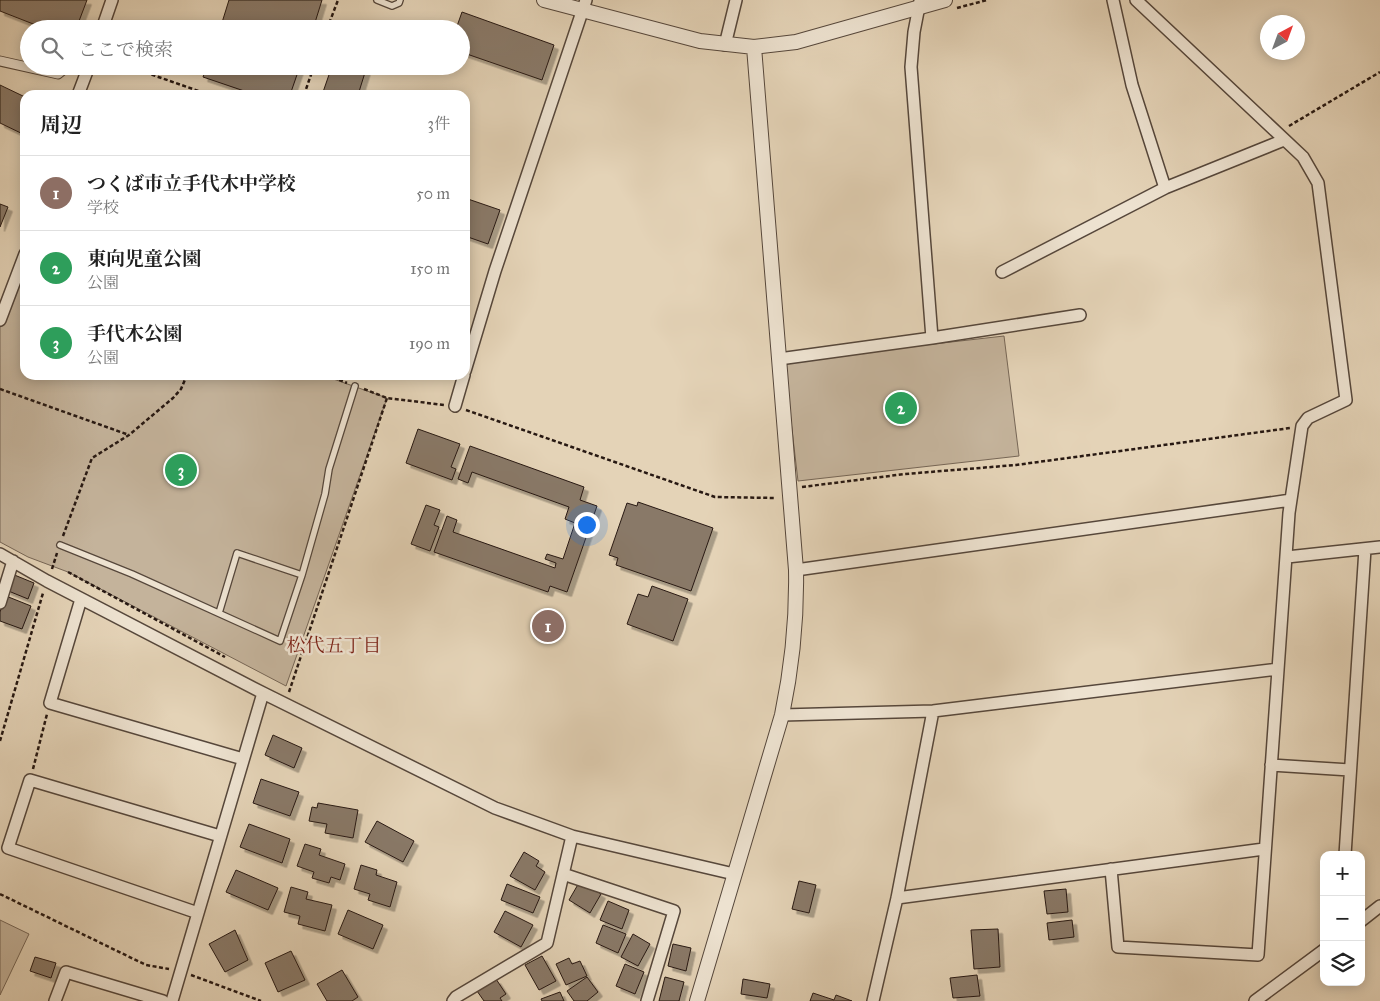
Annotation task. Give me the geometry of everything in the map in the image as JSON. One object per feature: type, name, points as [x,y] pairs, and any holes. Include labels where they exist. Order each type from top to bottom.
[{"type":"street","points":[[105,20],[112,0]]},
{"type":"street","points":[[544,0],[584,6],[725,45],[754,47],[796,42],[919,4],[949,4]]},
{"type":"street","points":[[725,45],[736,0]]},
{"type":"street","points":[[1113,0],[1132,85],[1165,188]]},
{"type":"street","points":[[1111,869],[1118,947],[1258,955],[1264,849],[1291,500],[1302,426],[1308,418],[1346,400],[1318,183],[1302,157],[1136,0]]},
{"type":"street","points":[[919,4],[911,67],[932,338]]},
{"type":"street","points":[[470,355],[584,6]]},
{"type":"street","points":[[697,1001],[782,715],[790,676],[797,615],[796,570],[754,47]]},
{"type":"street","points":[[0,61],[20,65]]},
{"type":"street","points":[[80,90],[86,75]]},
{"type":"street","points":[[1002,272],[1165,188],[1280,137]]},
{"type":"street","points":[[0,320],[20,267]]},
{"type":"street","points":[[779,359],[1080,315]]},
{"type":"street","points":[[454,406],[462,380]]},
{"type":"street","points":[[796,570],[1291,500]]},
{"type":"street","points":[[1287,557],[1380,547]]},
{"type":"street","points":[[1344,851],[1365,549]]},
{"type":"street","points":[[0,554],[81,599],[262,693],[495,808],[572,836],[734,874]]},
{"type":"street","points":[[0,603],[13,562]]},
{"type":"street","points":[[81,599],[50,703],[243,759]]},
{"type":"street","points":[[782,715],[933,712],[1278,669]]},
{"type":"street","points":[[172,1001],[262,693]]},
{"type":"street","points":[[873,1001],[897,898],[933,712]]},
{"type":"street","points":[[1271,765],[1350,770]]},
{"type":"street","points":[[198,913],[8,848],[30,780],[220,836]]},
{"type":"street","points":[[453,1001],[547,943],[572,836]]},
{"type":"street","points":[[897,898],[1264,849]]},
{"type":"street","points":[[563,874],[674,911],[647,1001]]},
{"type":"street","points":[[1365,918],[1380,906]]},
{"type":"street","points":[[1255,1001],[1320,953]]},
{"type":"street","points":[[55,1001],[66,972],[163,1001]]},
{"type":"lane","points":[[377,0],[392,6],[399,4],[400,0]]},
{"type":"lane","points":[[60,545],[132,574],[280,641],[302,575],[325,494],[329,469],[355,386]]},
{"type":"lane","points":[[219,613],[237,553],[302,575]]},
{"type":"path","points":[[330,20],[338,0]]},
{"type":"path","points":[[949,4],[987,0]]},
{"type":"path","points":[[1280,137],[1380,72]]},
{"type":"path","points":[[153,75],[196,90]]},
{"type":"path","points":[[306,90],[311,75]]},
{"type":"path","points":[[340,380],[387,398],[454,406],[715,497],[790,493],[905,474],[1016,465],[1302,426]]},
{"type":"path","points":[[0,389],[129,435]]},
{"type":"path","points":[[282,688],[291,693],[387,398]]},
{"type":"path","points":[[68,572],[231,660]]},
{"type":"path","points":[[30,780],[50,703]]},
{"type":"path","points":[[0,894],[146,964],[181,971],[261,1001]]},
{"type":"shaded area","points":[[19,270],[20,380],[336,380],[387,398],[286,686],[68,572],[28,557],[0,542],[0,328]]},
{"type":"shaded area","points":[[1004,336],[1019,456],[798,481],[784,361]]},
{"type":"shaded area","points":[[0,920],[29,934],[0,995]]},
{"type":"building","points":[[0,0],[87,0],[79,20],[23,20],[0,11]]},
{"type":"building","points":[[229,0],[322,0],[316,20],[223,20]]},
{"type":"building","points":[[462,12],[554,45],[542,80],[470,55],[470,20],[459,20]]},
{"type":"building","points":[[204,75],[297,75],[292,90],[241,90],[203,77]]},
{"type":"building","points":[[329,75],[364,75],[360,90],[324,90]]},
{"type":"building","points":[[0,85],[20,95],[20,133],[0,123]]},
{"type":"building","points":[[470,200],[500,210],[488,244],[470,238]]},
{"type":"building","points":[[0,204],[8,207],[0,227]]},
{"type":"building","points":[[418,429],[460,444],[451,467],[456,469],[452,480],[406,463]]},
{"type":"building","points":[[470,446],[584,487],[580,500],[597,506],[567,592],[550,586],[548,592],[434,552],[447,516],[457,520],[453,532],[555,568],[556,563],[545,559],[547,554],[563,559],[575,523],[565,519],[569,507],[472,472],[468,483],[458,479]]},
{"type":"building","points":[[638,502],[713,528],[691,591],[616,565],[618,558],[609,555],[627,503],[637,506]]},
{"type":"building","points":[[426,505],[440,510],[434,525],[439,527],[430,551],[411,544]]},
{"type":"building","points":[[12,574],[34,583],[28,599],[6,590]]},
{"type":"building","points":[[652,586],[688,599],[673,641],[627,624],[638,594],[648,597]]},
{"type":"building","points":[[6,596],[31,606],[22,629],[0,621],[0,612]]},
{"type":"building","points":[[273,735],[302,748],[294,768],[265,755]]},
{"type":"building","points":[[261,779],[299,792],[290,816],[253,803]]},
{"type":"building","points":[[318,803],[358,810],[353,838],[325,833],[327,824],[309,821],[312,807],[317,808]]},
{"type":"building","points":[[377,821],[414,841],[403,862],[365,842]]},
{"type":"building","points":[[249,824],[290,839],[282,863],[240,847]]},
{"type":"building","points":[[305,844],[321,849],[319,855],[345,864],[340,880],[331,877],[329,883],[312,878],[314,872],[297,866]]},
{"type":"building","points":[[524,852],[539,861],[536,866],[545,872],[535,890],[510,876]]},
{"type":"building","points":[[361,865],[377,870],[376,875],[397,882],[390,907],[368,900],[370,894],[354,889]]},
{"type":"building","points":[[236,870],[278,888],[268,910],[226,892]]},
{"type":"building","points":[[580,881],[601,894],[590,913],[569,900]]},
{"type":"building","points":[[799,881],[816,885],[809,913],[792,909]]},
{"type":"building","points":[[507,884],[540,897],[533,913],[501,900]]},
{"type":"building","points":[[291,887],[308,892],[306,899],[332,905],[325,931],[298,924],[300,916],[284,912]]},
{"type":"building","points":[[1066,889],[1068,912],[1047,914],[1044,891]]},
{"type":"building","points":[[608,901],[629,910],[622,929],[600,920]]},
{"type":"building","points":[[348,910],[383,925],[373,949],[338,934]]},
{"type":"building","points":[[505,911],[533,925],[521,947],[494,932]]},
{"type":"building","points":[[1072,920],[1074,937],[1049,940],[1047,923]]},
{"type":"building","points":[[603,925],[626,934],[618,953],[596,943]]},
{"type":"building","points":[[998,929],[1000,967],[974,969],[971,930]]},
{"type":"building","points":[[235,930],[248,960],[225,972],[209,944]]},
{"type":"building","points":[[633,934],[650,944],[638,966],[621,957]]},
{"type":"building","points":[[673,944],[691,948],[686,971],[668,966]]},
{"type":"building","points":[[291,951],[305,980],[278,992],[265,963]]},
{"type":"building","points":[[542,956],[556,981],[539,990],[525,965]]},
{"type":"building","points":[[35,957],[56,963],[51,978],[30,971]]},
{"type":"building","points":[[569,958],[572,964],[580,961],[587,976],[566,985],[556,964]]},
{"type":"building","points":[[625,964],[644,972],[635,994],[616,986]]},
{"type":"building","points":[[342,970],[358,997],[352,1001],[327,1001],[317,984]]},
{"type":"building","points":[[977,975],[980,996],[953,998],[950,978]]},
{"type":"building","points":[[587,977],[598,992],[587,1001],[574,1001],[567,991]]},
{"type":"building","points":[[665,977],[684,982],[679,1001],[659,1001]]},
{"type":"building","points":[[496,979],[506,994],[500,998],[502,1001],[484,1001],[477,991]]},
{"type":"building","points":[[743,979],[770,984],[767,998],[741,994]]},
{"type":"building","points":[[560,992],[564,1001],[542,1001],[541,999]]},
{"type":"building","points":[[813,993],[834,1000],[836,995],[852,1001],[810,1001]]},
{"type":"place","name":"東向児童公園","points":[[901,408]]},
{"type":"place","name":"手代木公園","points":[[181,470]]},
{"type":"place","name":"つくば市立手代木中学校","points":[[548,626]]},
{"type":"district","name":"松代五丁目","points":[[334,645]]}]
